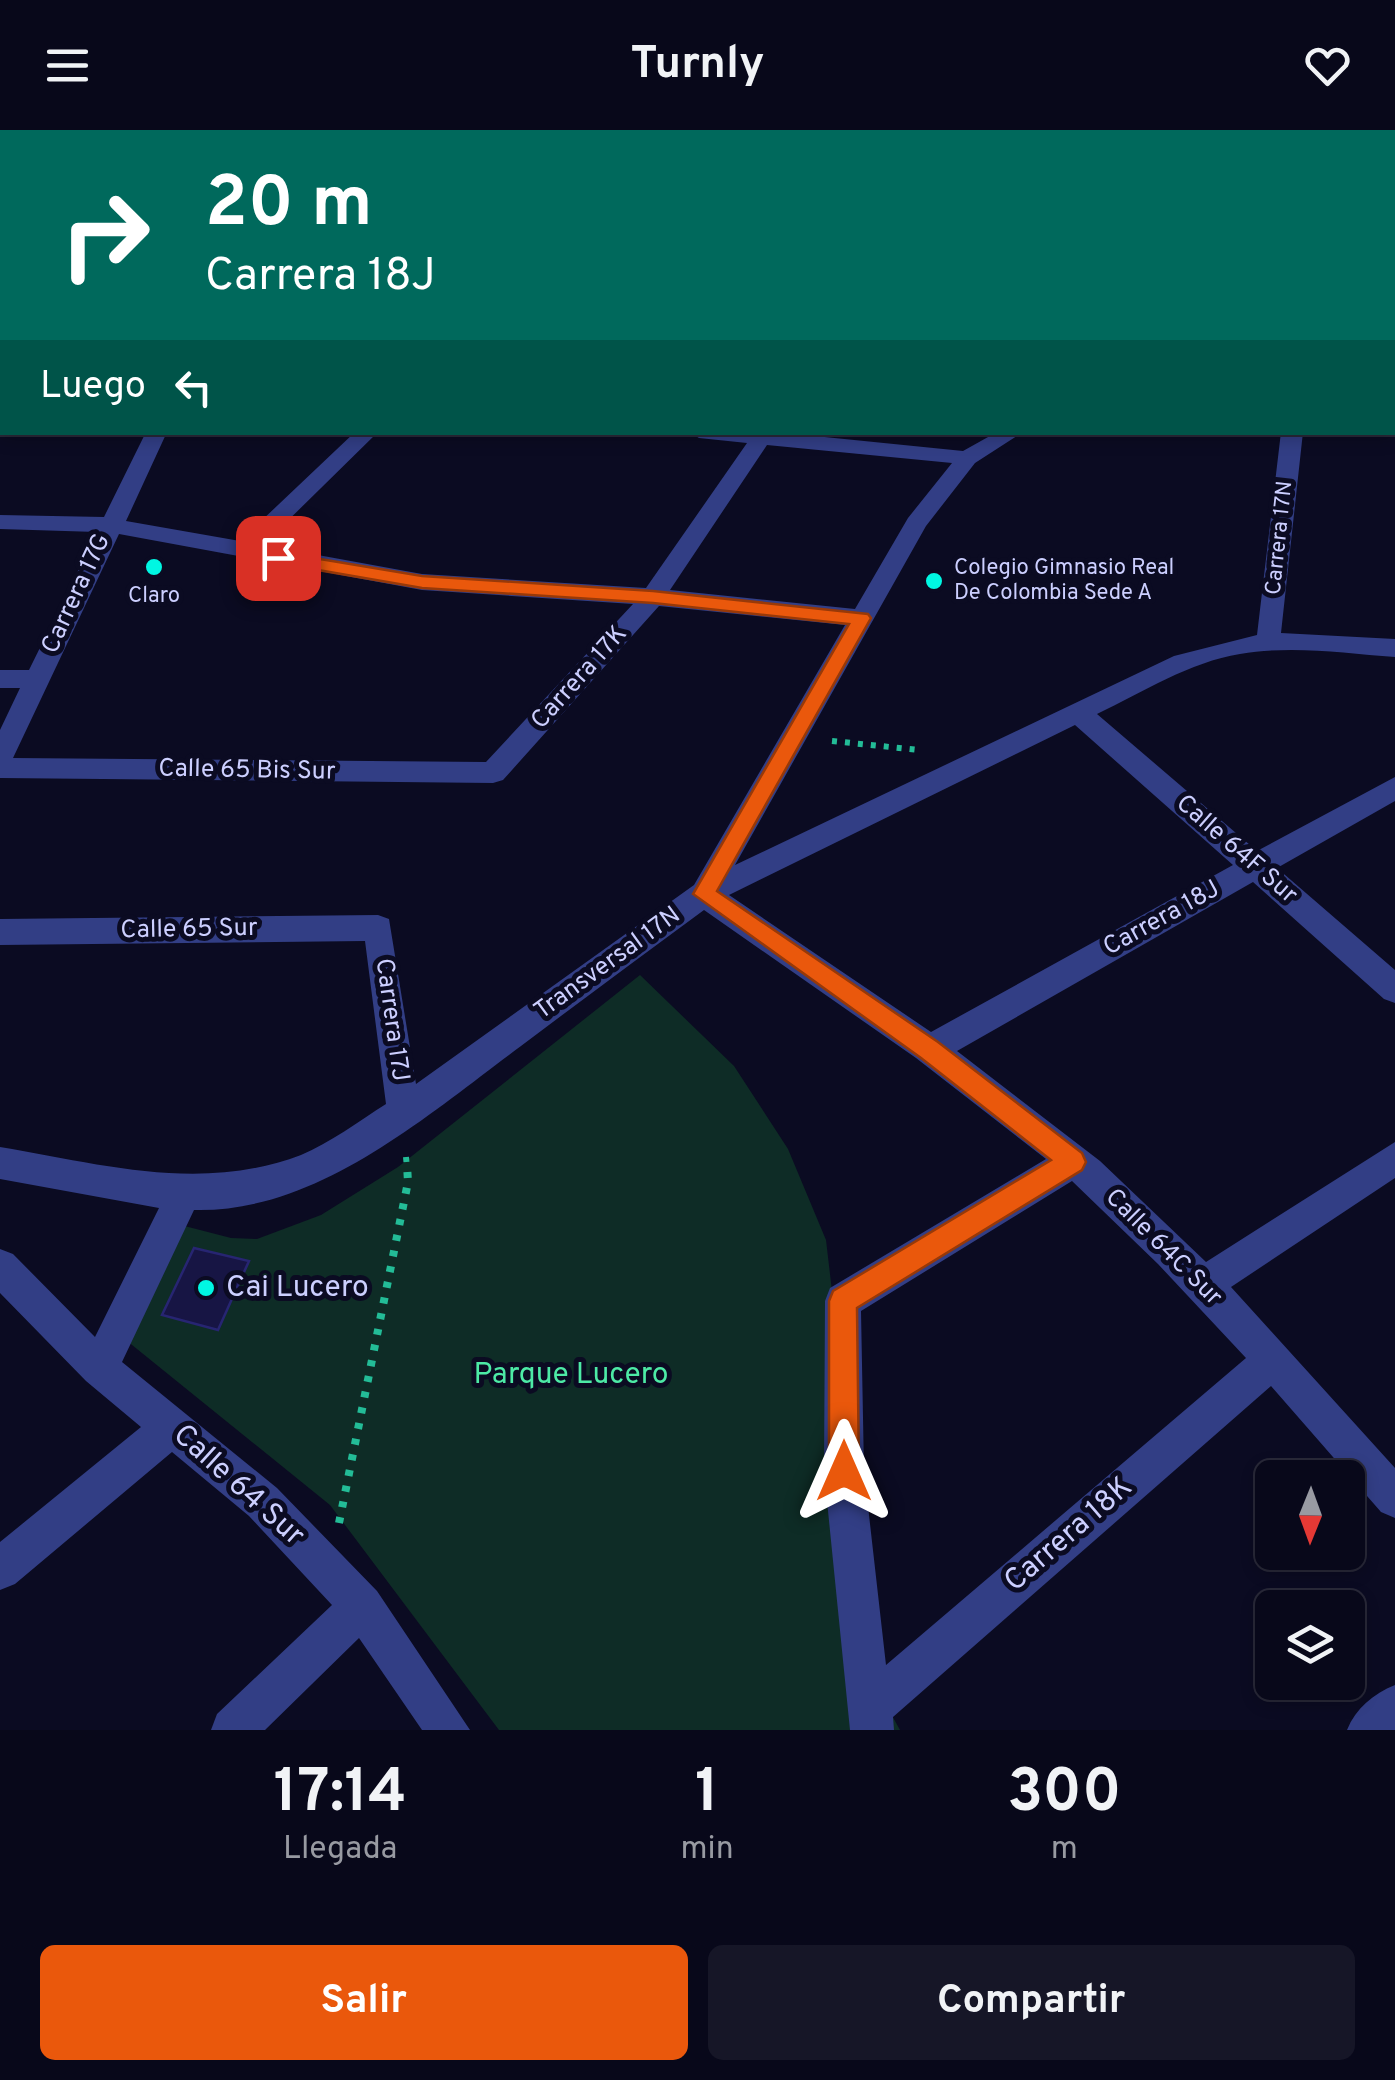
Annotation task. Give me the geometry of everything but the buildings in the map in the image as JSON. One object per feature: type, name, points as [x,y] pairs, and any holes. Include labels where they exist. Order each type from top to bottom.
[{"type":"street","name":"Carrera 17G","points":[[0,758],[109,525],[156,435]]},
{"type":"street","points":[[242,552],[365,435]]},
{"type":"street","points":[[704,894],[916,523],[968,458],[1008,435]]},
{"type":"street","name":"Carrera 17N","points":[[1268,642],[1292,435]]},
{"type":"street","points":[[765,436],[968,458]]},
{"type":"street","name":"Carrera 17K","points":[[493,773],[653,597],[765,436]]},
{"type":"street","points":[[0,522],[109,525],[422,582],[653,597],[862,618]]},
{"type":"street","name":"Transversal 17N","points":[[0,1163],[182,1193],[242,1189],[311,1168],[362,1142],[704,894],[1078,712],[1210,652],[1268,642],[1395,648]]},
{"type":"street","points":[[0,680],[36,680]]},
{"type":"street","name":"Calle 64F Sur","points":[[1078,712],[1395,990]]},
{"type":"street","name":"Calle 65 Bis Sur","points":[[0,768],[493,773]]},
{"type":"street","name":"Carrera 18J","points":[[929,1050],[1395,788]]},
{"type":"street","name":"Calle 64C Sur","points":[[704,894],[929,1050],[1073,1162],[1203,1285],[1395,1498]]},
{"type":"street","name":"Carrera 17J","points":[[378,928],[404,1112]]},
{"type":"street","name":"Calle 65 Sur","points":[[0,932],[378,928]]},
{"type":"street","points":[[1203,1285],[1395,1158]]},
{"type":"street","points":[[869,1720],[844,1471],[843,1301],[1073,1162]]},
{"type":"street","points":[[99,1368],[170,1230],[182,1193]]},
{"type":"street","name":"Calle 64 Sur","points":[[1,1271],[99,1368],[263,1502],[362,1606],[448,1730]]},
{"type":"street","name":"Carrera 18K","points":[[869,1720],[1272,1360]]},
{"type":"street","points":[[0,1569],[172,1427]]},
{"type":"street","points":[[233,1730],[362,1606]]},
{"type":"street","points":[[1369,1730],[1395,1707]]},
{"type":"path","points":[[796,737],[983,758]]},
{"type":"path","points":[[329,1573],[408,1182],[404,1112]]},
{"type":"green space","name":"Parque Lucero","points":[[640,975],[734,1066],[788,1149],[826,1240],[879,1692],[900,1730],[499,1730],[330,1505],[116,1332],[169,1222],[231,1238],[257,1239],[321,1215],[398,1167]]},
{"type":"place","name":"Claro","points":[[154,567]]},
{"type":"place","name":"Colegio Gimnasio Real De Colombia Sede A","points":[[934,581]]},
{"type":"place","name":"Cai Lucero","points":[[206,1288]]},
{"type":"route","points":[[278,558],[422,582],[653,597],[862,618],[704,894],[929,1050],[1073,1162],[843,1301],[844,1471]]}]
